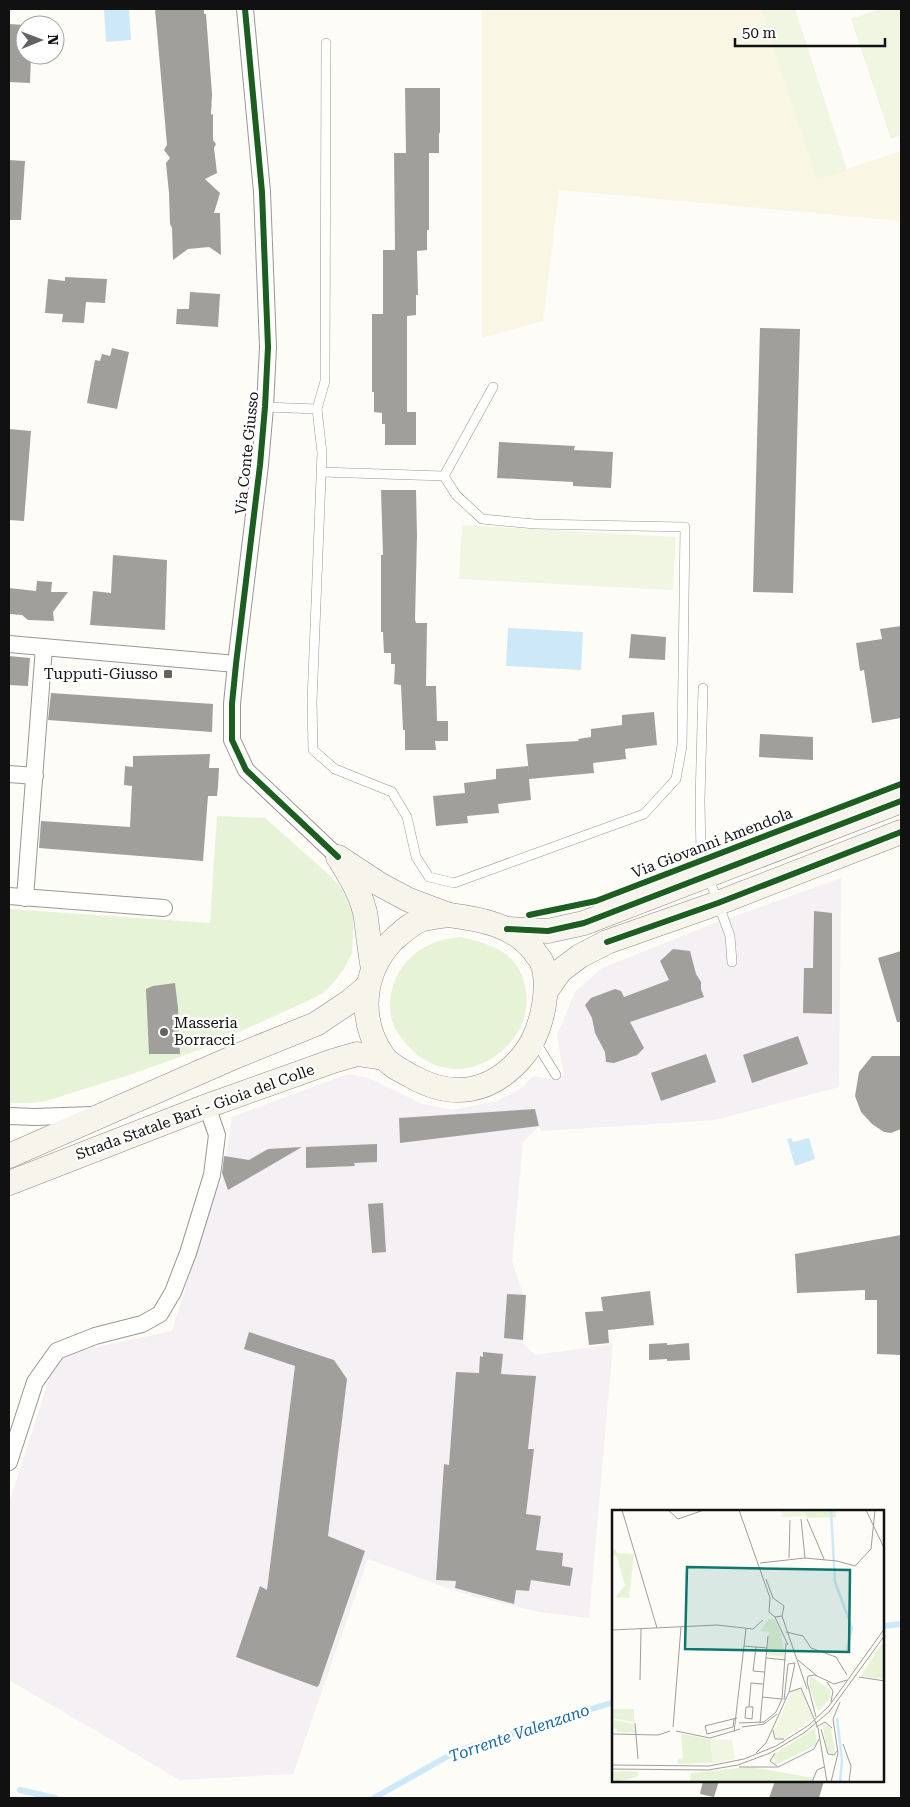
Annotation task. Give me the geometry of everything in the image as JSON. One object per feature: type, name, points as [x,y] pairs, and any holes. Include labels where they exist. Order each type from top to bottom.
[{"type":"main road","name":"Via Giovanni Amendola","points":[[507,929],[548,931],[584,923],[901,801]]},
{"type":"main road","name":"Via Giovanni Amendola","points":[[546,991],[560,971],[580,956],[607,942],[718,903],[901,832]]},
{"type":"main road","points":[[338,857],[394,892],[449,915]]},
{"type":"main road","points":[[338,857],[356,889],[366,917],[370,977]]},
{"type":"main road","name":"Via Giovanni Amendola","points":[[449,915],[491,922],[507,929],[526,941],[542,963],[546,991],[542,1018],[533,1038],[524,1054],[509,1071],[493,1083],[473,1089],[454,1091],[435,1087],[400,1070],[384,1058],[372,1036],[367,1011],[370,977],[385,949],[402,932],[422,919],[449,915]]},
{"type":"main road","name":"Strada Statale Bari - Gioia del Colle","points":[[9,1156],[232,1058],[316,1024],[349,1002],[370,977]]},
{"type":"main road","name":"Strada Statale Bari - Gioia del Colle","points":[[9,1183],[207,1106],[357,1054],[384,1058]]},
{"type":"main road","points":[[9,1201],[83,1154]]},
{"type":"street","name":"Via Conte Giusso","points":[[245,9],[262,192],[268,347],[265,407],[232,704],[232,740],[246,770],[338,857]]},
{"type":"street","points":[[9,644],[236,664]]},
{"type":"street","points":[[44,647],[35,776],[17,897],[164,908]]},
{"type":"street","points":[[9,774],[35,776]]},
{"type":"street","points":[[9,1462],[35,1382],[57,1351],[95,1336],[142,1324],[160,1314],[173,1292],[188,1253],[212,1175],[217,1135],[207,1106]]},
{"type":"street","points":[[9,1116],[104,1115]]},
{"type":"lane","points":[[326,43],[325,381],[317,409],[322,453],[312,702],[313,750],[335,769],[392,792],[407,817],[416,857],[429,877],[454,883],[644,814],[676,779],[682,746],[685,527],[535,524],[482,519],[456,495],[444,476]]},
{"type":"lane","points":[[444,476],[493,387]]},
{"type":"lane","points":[[265,407],[317,409]]},
{"type":"lane","points":[[321,472],[444,476]]},
{"type":"lane","points":[[703,688],[700,800],[701,856],[730,936],[732,962]]},
{"type":"lane","points":[[533,1038],[556,1075]]},
{"type":"shaded area","points":[[482,9],[761,9],[817,179],[901,151],[901,221],[559,190],[543,321],[482,338]]},
{"type":"shaded area","points":[[841,878],[839,1087],[715,1120],[541,1131],[537,1119],[539,1126],[523,1142],[512,1261],[527,1306],[523,1343],[535,1355],[613,1344],[589,1618],[539,1612],[476,1597],[368,1559],[293,1774],[180,1780],[9,1680],[9,1503],[52,1371],[63,1354],[172,1331],[213,1200],[223,1177],[232,1117],[348,1074],[369,1078],[420,1103],[452,1110],[497,1101],[523,1087],[533,1076],[550,1079],[564,1076],[557,1035],[575,992],[602,968],[710,925]]},
{"type":"green space","points":[[761,9],[795,9],[847,170],[817,180]]},
{"type":"green space","points":[[880,9],[901,9],[901,135],[891,139],[851,19]]},
{"type":"green space","points":[[462,525],[676,537],[673,590],[459,579]]},
{"type":"green space","points":[[217,816],[265,818],[338,884],[354,915],[352,953],[344,969],[323,993],[199,1050],[132,1074],[46,1101],[9,1103],[9,909],[210,923]]},
{"type":"green space","points":[[461,937],[491,946],[510,957],[522,976],[527,999],[523,1021],[512,1040],[496,1056],[477,1065],[455,1069],[434,1064],[413,1051],[397,1032],[392,1021],[390,1009],[391,994],[395,980],[401,968],[410,958],[433,943]]},
{"type":"water","points":[[104,9],[129,9],[131,40],[106,42]]},
{"type":"water","points":[[508,628],[583,632],[581,670],[506,666]]},
{"type":"water","points":[[791,1138],[793,1142],[809,1138],[815,1159],[795,1166],[787,1139]]},
{"type":"building","points":[[155,9],[204,9],[204,14],[206,14],[212,94],[211,115],[213,114],[213,140],[216,144],[214,148],[217,173],[205,179],[220,193],[214,213],[220,213],[221,255],[209,247],[188,249],[173,260],[166,163],[170,158],[164,150],[167,145]]},
{"type":"building","points":[[9,24],[15,24],[15,65],[31,65],[30,83],[9,82]]},
{"type":"building","points":[[405,88],[440,88],[439,153],[429,153],[429,230],[427,230],[427,250],[417,251],[418,295],[416,295],[416,315],[407,316],[407,412],[416,412],[416,445],[385,445],[385,424],[382,424],[382,413],[374,412],[374,392],[372,392],[372,314],[383,314],[383,250],[395,250],[394,153],[406,153]]},
{"type":"building","points":[[9,160],[25,161],[21,220],[9,220]]},
{"type":"building","points":[[65,277],[107,279],[105,303],[86,302],[84,323],[62,322],[63,314],[45,313],[48,279],[65,281]]},
{"type":"building","points":[[190,292],[220,294],[218,327],[176,324],[177,309],[189,309]]},
{"type":"building","points":[[760,328],[800,329],[793,593],[753,592]]},
{"type":"building","points":[[112,348],[129,352],[117,409],[87,403],[95,360],[100,361],[102,354],[110,356]]},
{"type":"building","points":[[9,429],[31,431],[24,521],[9,520]]},
{"type":"building","points":[[499,442],[575,446],[574,450],[613,452],[611,488],[573,486],[573,482],[497,478]]},
{"type":"building","points":[[381,490],[416,490],[415,620],[416,623],[427,623],[426,686],[436,686],[437,721],[448,721],[448,741],[435,741],[436,750],[405,750],[401,685],[394,684],[395,664],[391,664],[391,653],[384,653],[383,632],[381,632],[381,555],[383,555]]},
{"type":"building","points":[[113,555],[167,560],[165,630],[90,625],[93,591],[111,593]]},
{"type":"building","points":[[37,581],[52,582],[51,592],[68,592],[53,612],[54,621],[28,620],[22,615],[9,614],[9,588],[36,591]]},
{"type":"building","points":[[901,626],[901,718],[872,723],[864,670],[860,671],[856,643],[882,639],[880,629]]},
{"type":"building","points":[[631,634],[666,637],[665,660],[629,658]]},
{"type":"building","points":[[9,656],[30,658],[28,686],[9,685]]},
{"type":"building","points":[[51,693],[213,704],[212,732],[48,720]]},
{"type":"building","points":[[654,712],[657,745],[625,749],[626,759],[593,763],[594,773],[529,779],[531,800],[498,804],[499,813],[467,816],[468,823],[436,826],[433,796],[465,793],[464,783],[496,779],[496,769],[528,766],[529,774],[526,744],[579,741],[578,739],[591,737],[591,729],[622,725],[622,715]]},
{"type":"building","points":[[760,734],[813,737],[813,760],[759,757]]},
{"type":"building","points":[[210,754],[209,768],[219,768],[218,787],[217,796],[208,796],[203,861],[39,848],[41,821],[130,827],[132,786],[124,785],[125,766],[133,767],[133,756]]},
{"type":"building","points":[[814,911],[832,913],[832,1014],[803,1013],[804,968],[813,968]]},
{"type":"building","points":[[673,949],[690,951],[704,997],[630,1022],[644,1048],[637,1055],[614,1063],[606,1062],[605,1052],[595,1033],[592,1018],[585,1005],[591,998],[615,989],[621,991],[624,997],[669,980],[660,961]]},
{"type":"building","points":[[901,951],[901,1022],[897,1022],[878,958]]},
{"type":"building","name":"Masseria Borracci","points":[[175,983],[180,1054],[149,1054],[146,989],[153,986]]},
{"type":"building","points":[[798,1036],[808,1064],[752,1083],[743,1055]]},
{"type":"building","points":[[706,1054],[716,1082],[661,1101],[651,1073]]},
{"type":"building","points":[[872,1056],[901,1056],[901,1129],[891,1133],[884,1132],[872,1124],[861,1112],[855,1096],[859,1072]]},
{"type":"building","points":[[535,1109],[539,1126],[400,1143],[399,1118]]},
{"type":"building","points":[[377,1144],[377,1162],[354,1163],[355,1166],[306,1168],[306,1147]]},
{"type":"building","points":[[302,1147],[228,1190],[222,1173],[224,1156],[249,1160],[268,1149]]},
{"type":"building","points":[[383,1203],[386,1252],[372,1253],[368,1204]]},
{"type":"building","points":[[901,1235],[901,1355],[877,1354],[877,1300],[865,1300],[865,1290],[797,1293],[795,1254]]},
{"type":"building","points":[[650,1291],[654,1325],[608,1330],[609,1343],[589,1345],[585,1312],[603,1311],[601,1297]]},
{"type":"building","points":[[507,1294],[526,1295],[523,1340],[504,1338]]},
{"type":"building","points":[[249,1332],[334,1360],[347,1379],[328,1536],[365,1551],[317,1687],[236,1657],[260,1586],[267,1590],[295,1366],[244,1349]]},
{"type":"building","points":[[667,1343],[667,1345],[689,1343],[690,1360],[649,1360],[649,1344]]},
{"type":"building","points":[[483,1352],[503,1354],[501,1374],[536,1376],[528,1449],[534,1449],[526,1514],[541,1516],[536,1550],[563,1553],[562,1566],[573,1568],[570,1586],[531,1580],[529,1591],[516,1590],[514,1604],[455,1588],[456,1581],[436,1580],[444,1464],[449,1465],[456,1372],[479,1373],[480,1356],[483,1357]]},
{"type":"building","points":[[703,1782],[719,1782],[714,1797],[700,1794]]},
{"type":"building","points":[[775,1782],[824,1782],[819,1798],[769,1798]]},
{"type":"waterway","name":"Torrente Valenzano","points":[[885,1626],[901,1624]]},
{"type":"waterway","name":"Torrente Valenzano","points":[[374,1798],[457,1751],[612,1703]]},
{"type":"waterway","name":"Torrente Valenzano","points":[[20,1790],[55,1798]]},
{"type":"cycle path","points":[[245,9],[262,192],[268,347],[260,465],[232,704],[232,740],[246,770],[338,857]]},
{"type":"cycle path","points":[[529,915],[596,901],[901,784]]},
{"type":"cycle path","points":[[507,929],[548,931],[584,923],[901,801]]},
{"type":"cycle path","points":[[607,942],[718,903],[901,832]]},
{"type":"place","name":"Tupputi-Giusso","points":[[168,674]]},
{"type":"place","name":"Masseria Borracci","points":[[164,1032]]}]
